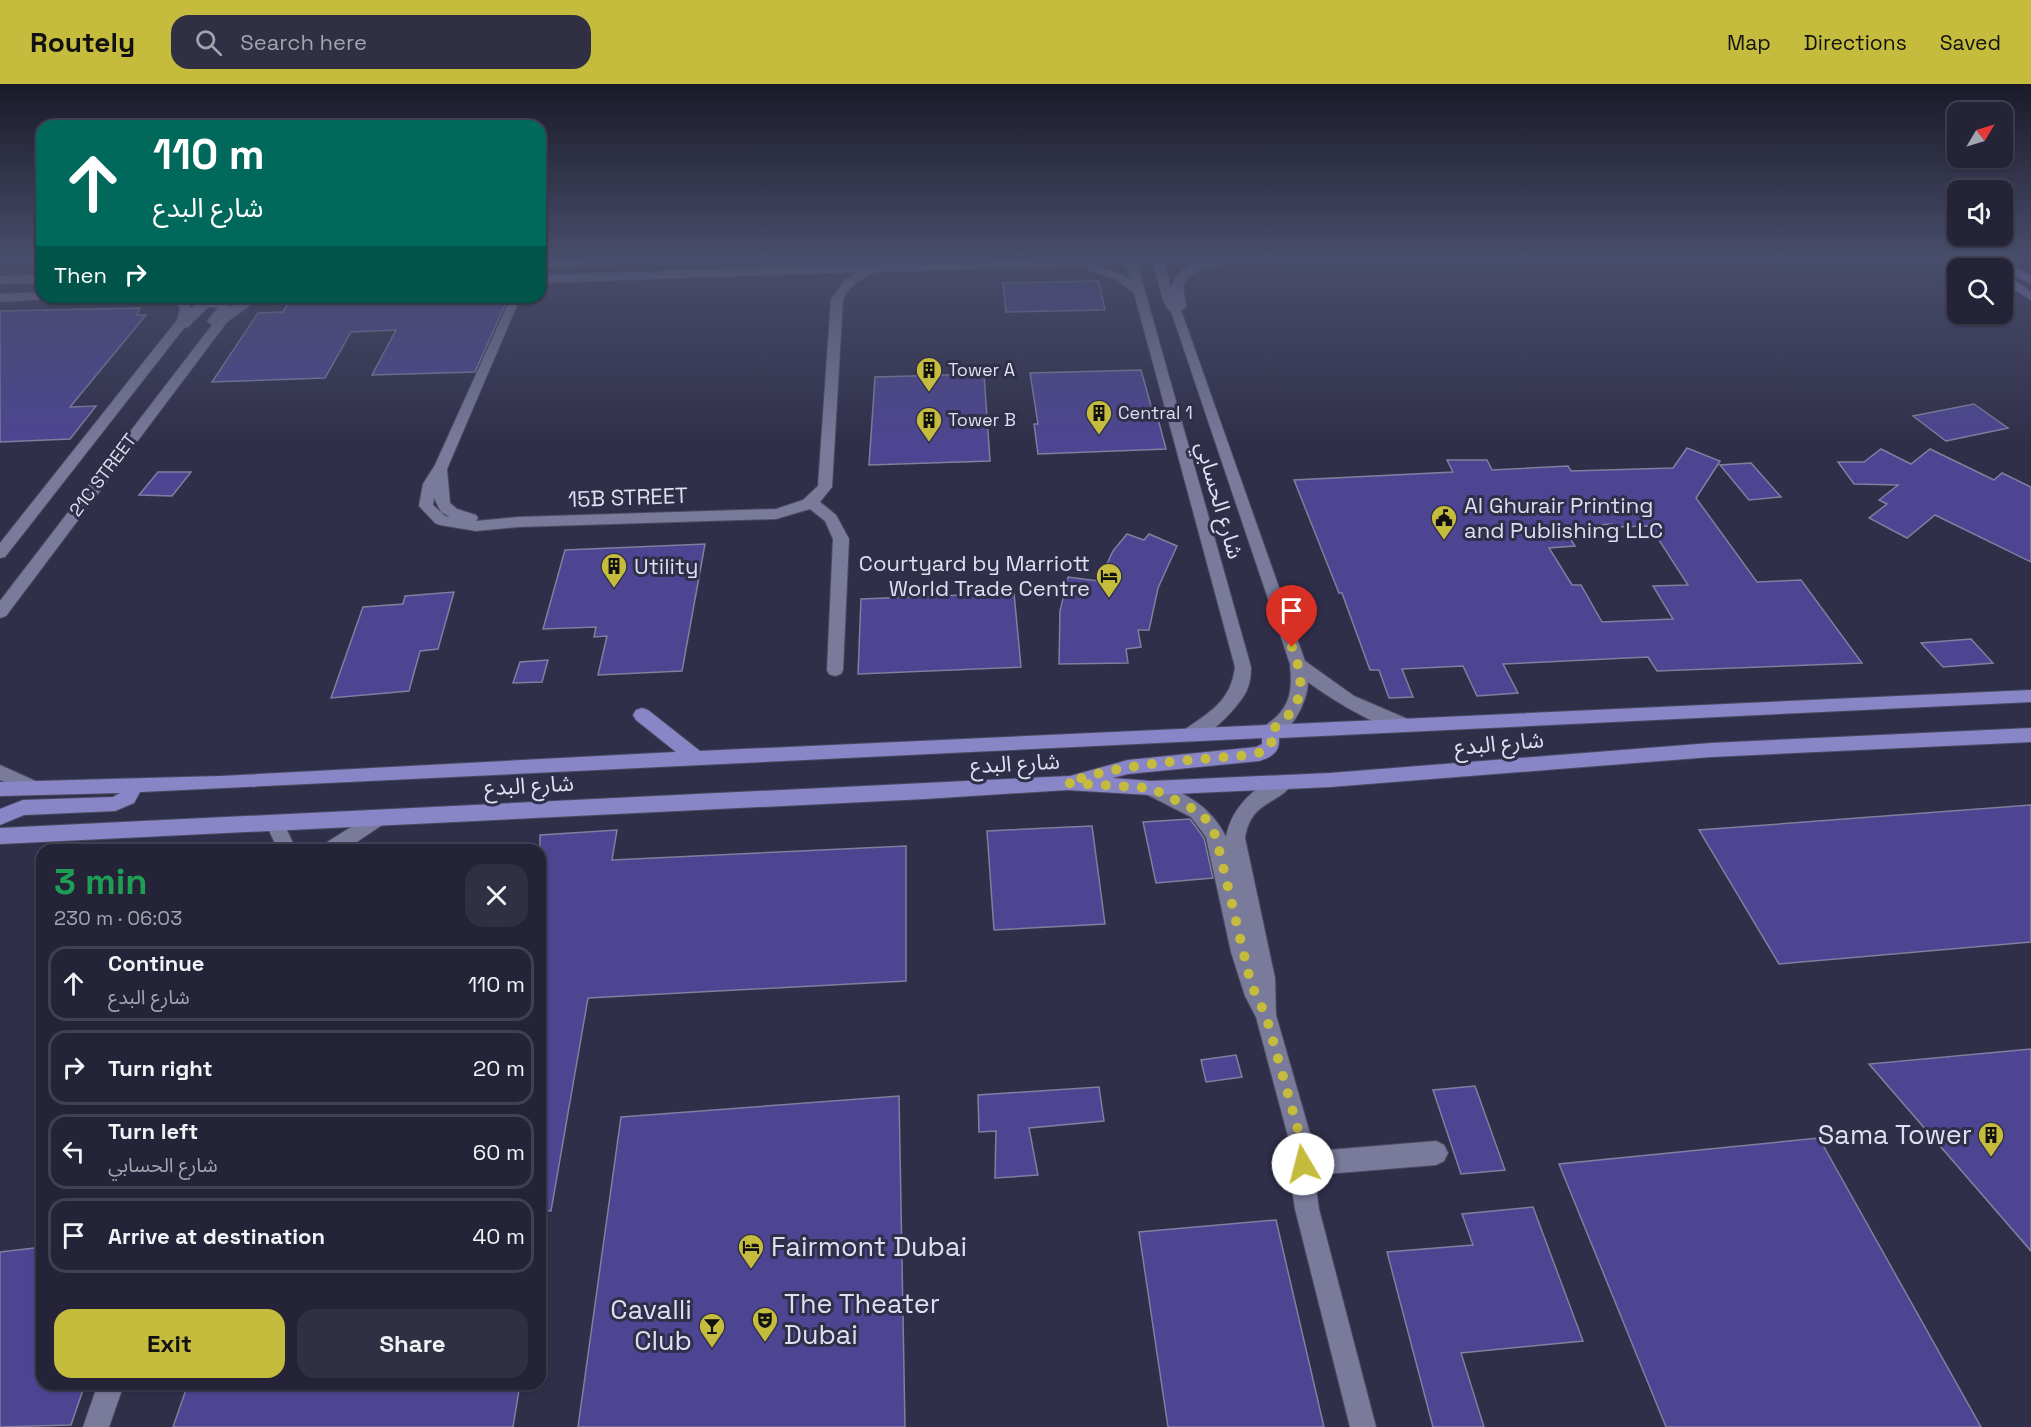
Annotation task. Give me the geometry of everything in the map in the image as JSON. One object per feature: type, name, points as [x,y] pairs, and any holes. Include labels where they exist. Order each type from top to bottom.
[{"type":"main road","name":"شارع البدع","points":[[0,789],[221,783],[2031,696]]},
{"type":"main road","points":[[642,715],[697,759]]},
{"type":"main road","points":[[1067,783],[1092,774],[1128,767],[1259,754],[1271,747],[1270,731]]},
{"type":"main road","name":"شارع البدع","points":[[0,836],[1067,783],[1151,788],[1284,782],[1364,778],[1711,750],[2031,735]]},
{"type":"main road","points":[[0,817],[22,808],[115,804],[127,798],[135,785]]},
{"type":"street","points":[[178,328],[182,320]]},
{"type":"street","name":"21C STREET","points":[[0,553],[178,328],[188,320]]},
{"type":"street","name":"21C STREET","points":[[207,339],[209,327],[215,320]]},
{"type":"street","name":"21C STREET","points":[[0,612],[223,320]]},
{"type":"street","name":"15B STREET","points":[[505,320],[442,466],[432,481],[426,506],[434,516],[462,525],[501,525],[518,522],[779,514],[811,502]]},
{"type":"street","points":[[835,670],[841,539],[831,518],[811,502],[825,486],[836,320]]},
{"type":"street","name":"شارع الحسابي","points":[[1148,320],[1243,667],[1241,687],[1236,698],[1227,708],[1190,735]]},
{"type":"street","name":"شارع الحسابي","points":[[1180,320],[1298,664],[1302,688],[1298,702],[1285,719],[1270,731]]},
{"type":"street","name":"15B STREET","points":[[740,514],[778,506],[797,498],[812,487],[826,471]]},
{"type":"street","points":[[1298,664],[1353,705],[1404,726]]},
{"type":"street","points":[[0,772],[33,788]]},
{"type":"street","points":[[1266,1016],[1265,978],[1235,838],[1239,822],[1248,808],[1284,782]]},
{"type":"street","points":[[1151,788],[1195,810],[1213,829],[1244,960],[1257,1000],[1266,1016],[1302,1144],[1302,1176],[1306,1209],[1363,1427]]},
{"type":"street","points":[[340,844],[378,818]]},
{"type":"street","points":[[275,824],[284,844]]},
{"type":"street","points":[[1303,1164],[1436,1154]]},
{"type":"street","points":[[96,1427],[109,1390]]},
{"type":"building","points":[[0,320],[142,320],[70,407],[96,406],[70,439],[0,442]]},
{"type":"building","points":[[254,320],[498,320],[475,372],[372,375],[396,330],[351,332],[325,378],[212,382]]},
{"type":"building","points":[[1141,370],[1166,449],[1038,454],[1034,424],[1038,424],[1030,373]]},
{"type":"building","points":[[984,374],[990,461],[869,465],[875,377]]},
{"type":"building","points":[[1974,404],[2008,428],[1946,441],[1913,416]]},
{"type":"building","points":[[1687,448],[1720,461],[1696,498],[1757,582],[1801,580],[1862,663],[1657,671],[1648,657],[1503,664],[1518,693],[1477,696],[1463,666],[1402,669],[1413,697],[1389,698],[1379,670],[1370,670],[1342,593],[1339,593],[1294,480],[1453,472],[1447,460],[1487,460],[1492,470],[1568,466],[1571,471],[1673,468]],"holes":[[[1612,524],[1613,527],[1650,526],[1688,585],[1653,586],[1673,619],[1602,622],[1581,585],[1572,585],[1549,548],[1575,546],[1563,527]]]},
{"type":"building","points":[[1881,449],[1911,464],[1930,449],[1994,480],[2002,473],[2031,487],[2031,562],[1935,515],[1907,538],[1869,518],[1887,504],[1879,500],[1898,485],[1854,484],[1838,462],[1864,462]]},
{"type":"building","points":[[1751,463],[1781,497],[1749,500],[1720,465]]},
{"type":"building","points":[[158,472],[191,472],[172,496],[139,495]]},
{"type":"building","name":"Courtyard by Marriott World Trade Centre","points":[[1127,534],[1144,540],[1149,534],[1177,546],[1158,588],[1149,630],[1138,630],[1141,647],[1126,649],[1128,663],[1059,664],[1060,611],[1068,577],[1099,581],[1113,551]]},
{"type":"building","points":[[705,544],[682,671],[598,675],[607,636],[594,637],[596,627],[543,629],[565,550]]},
{"type":"building","points":[[454,592],[438,649],[420,651],[409,691],[331,698],[363,607],[403,604],[405,596]]},
{"type":"building","points":[[1014,593],[1021,667],[858,674],[861,599]]},
{"type":"building","points":[[1971,639],[1993,663],[1943,667],[1921,643]]},
{"type":"building","points":[[548,660],[542,682],[513,683],[520,662]]},
{"type":"building","points":[[2031,805],[2031,942],[1779,964],[1699,830]]},
{"type":"building","points":[[1190,819],[1204,838],[1213,878],[1156,883],[1143,822]]},
{"type":"building","points":[[1092,826],[1105,924],[994,930],[987,831]]},
{"type":"building","points":[[617,830],[612,860],[906,846],[906,981],[588,998],[551,1211],[546,1211],[546,844],[540,844],[540,835]]},
{"type":"building","name":"Sama Tower","points":[[2031,1049],[2031,1251],[1869,1064]]},
{"type":"building","points":[[1236,1055],[1242,1077],[1206,1082],[1201,1060]]},
{"type":"building","points":[[1475,1086],[1505,1170],[1461,1174],[1433,1090]]},
{"type":"building","points":[[1099,1087],[1104,1121],[1029,1128],[1038,1175],[995,1178],[996,1131],[979,1132],[978,1095]]},
{"type":"building","name":"Fairmont Dubai","points":[[899,1096],[905,1427],[578,1427],[621,1117]]},
{"type":"building","points":[[1819,1138],[1981,1427],[1666,1427],[1559,1164]]},
{"type":"building","points":[[1533,1207],[1583,1341],[1461,1353],[1484,1427],[1433,1427],[1387,1252],[1473,1245],[1462,1214]]},
{"type":"building","points":[[1276,1220],[1324,1427],[1168,1427],[1139,1232]]},
{"type":"building","points":[[36,1248],[36,1390],[83,1390],[71,1425],[0,1427],[0,1252]]},
{"type":"building","points":[[186,1390],[519,1390],[513,1427],[173,1427]]},
{"type":"place","name":"Tower A","points":[[929,393]]},
{"type":"place","name":"Central 1","points":[[1099,436]]},
{"type":"place","name":"Tower B","points":[[929,443]]},
{"type":"place","name":"Al Ghurair Printing and Publishing LLC","points":[[1444,541]]},
{"type":"place","name":"Utility","points":[[614,589]]},
{"type":"place","name":"Courtyard by Marriott World Trade Centre","points":[[1109,599]]},
{"type":"place","name":"Sama Tower","points":[[1991,1158]]},
{"type":"place","name":"Fairmont Dubai","points":[[751,1270]]},
{"type":"place","name":"The Theater Dubai","points":[[765,1343]]},
{"type":"place","name":"Cavalli Club","points":[[712,1349]]},
{"type":"route","points":[[1292,647],[1298,664],[1302,688],[1293,710],[1270,731],[1272,741],[1267,751],[1259,754],[1128,767],[1092,774],[1067,783],[1151,788],[1195,810],[1208,821],[1213,829],[1244,960],[1257,1000],[1266,1016],[1302,1144],[1303,1164]]}]
